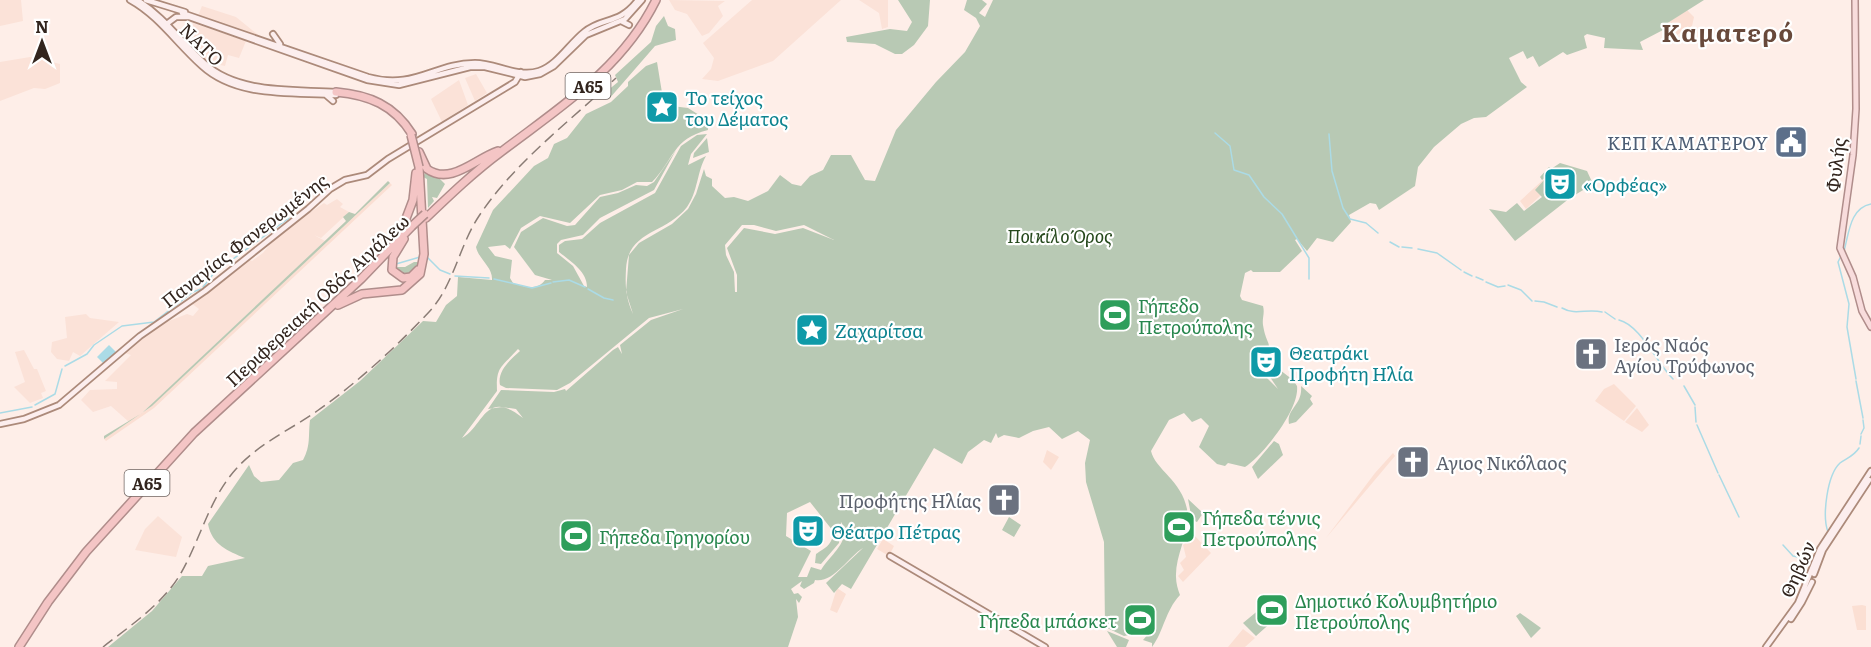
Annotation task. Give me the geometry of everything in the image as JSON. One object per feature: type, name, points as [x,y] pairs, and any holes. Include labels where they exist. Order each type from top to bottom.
[{"type":"highway","name":"Περιφερειακή Οδός Αιγάλεω","points":[[296,340],[425,216],[498,151],[605,67],[628,40],[654,0]]},
{"type":"highway","name":"Περιφερειακή Οδός Αιγάλεω","points":[[425,216],[487,162],[602,74],[630,42],[654,0]]},
{"type":"highway","points":[[335,96],[359,94],[376,100],[393,111],[405,124],[419,167],[424,254],[420,274],[402,290],[362,294],[338,305]]},
{"type":"highway","points":[[335,96],[374,103],[394,117],[410,135],[419,167],[421,264],[414,275],[403,278],[394,273],[392,264],[404,239]]},
{"type":"highway","points":[[419,167],[434,174],[446,175],[498,151]]},
{"type":"highway","points":[[392,247],[408,217],[419,167]]},
{"type":"highway","name":"Περιφερειακή Οδός Αιγάλεω","points":[[21,647],[69,573],[115,517],[218,408],[338,305],[413,228]]},
{"type":"main road","name":"ΝΑΤΟ","points":[[130,0],[165,24],[200,65],[221,80],[248,89],[335,96]]},
{"type":"main road","name":"ΝΑΤΟ","points":[[137,0],[203,62],[229,80],[248,85],[335,96]]},
{"type":"main road","points":[[146,0],[386,81],[411,80],[470,63],[485,63],[519,74]]},
{"type":"main road","points":[[165,24],[178,16],[189,17],[357,77],[386,84],[411,83],[471,66],[530,75],[550,69],[590,32],[621,21],[640,0]]},
{"type":"main road","points":[[530,75],[548,66],[588,28],[623,16],[640,0]]},
{"type":"main road","name":"Φυλής","points":[[1855,0],[1856,102],[1853,155],[1840,248],[1853,277],[1862,311],[1871,327]]},
{"type":"main road","points":[[165,24],[175,14],[191,14]]},
{"type":"main road","points":[[621,21],[629,25]]},
{"type":"main road","points":[[261,39],[272,35],[282,46]]},
{"type":"main road","points":[[524,67],[530,75]]},
{"type":"main road","points":[[508,73],[513,77],[513,83]]},
{"type":"main road","points":[[513,83],[519,74]]},
{"type":"main road","name":"Παναγίας Φανερωμένης","points":[[0,424],[24,419],[59,405],[140,336],[205,291],[330,189],[345,180],[367,175],[388,159],[530,75]]},
{"type":"main road","name":"Θηβών","points":[[1768,647],[1798,603],[1821,547],[1871,471]]},
{"type":"main road","name":"Θηβών","points":[[1768,647],[1800,606],[1823,550],[1871,477]]},
{"type":"main road","points":[[890,556],[1045,647]]},
{"type":"shaded area","points":[[0,0],[21,0],[23,21],[0,26]]},
{"type":"shaded area","points":[[669,0],[725,1],[718,6],[723,16],[709,33],[702,36],[687,14],[675,10]]},
{"type":"shaded area","points":[[752,0],[841,0],[773,61],[718,81],[702,79],[711,69],[714,58],[703,43]]},
{"type":"shaded area","points":[[859,0],[888,0],[888,27],[882,29],[879,13]]},
{"type":"shaded area","points":[[202,6],[236,17],[262,38],[198,16]]},
{"type":"shaded area","points":[[1687,10],[1694,17],[1692,26],[1672,38],[1665,27],[1666,24]]},
{"type":"shaded area","points":[[193,23],[246,41],[239,58],[228,55],[225,66],[203,61],[204,55],[195,53]]},
{"type":"shaded area","points":[[30,57],[60,64],[60,83],[45,89],[34,88],[0,101],[0,62]]},
{"type":"shaded area","points":[[476,74],[487,93],[475,101],[465,78]]},
{"type":"shaded area","points":[[459,80],[468,105],[442,122],[431,99]]},
{"type":"shaded area","points":[[1545,178],[1553,184],[1526,209],[1520,201]]},
{"type":"shaded area","points":[[390,183],[392,185],[154,408],[106,441],[104,439],[152,406]]},
{"type":"shaded area","points":[[337,199],[343,204],[340,207],[349,212],[321,238],[314,235],[325,241],[142,413],[129,422],[111,406],[93,412],[81,400],[90,390],[117,389],[117,382],[105,381],[131,355],[125,353],[145,334],[187,314],[193,316],[199,309],[191,303],[248,259],[252,261],[263,253],[278,234],[324,203],[327,205]]},
{"type":"shaded area","points":[[86,314],[90,318],[119,322],[80,356],[73,352],[69,361],[57,359],[51,352],[52,342],[67,338],[65,317]]},
{"type":"shaded area","points":[[24,350],[34,369],[37,369],[46,391],[41,393],[43,398],[30,403],[14,387],[25,382],[15,352]]},
{"type":"shaded area","points":[[1614,384],[1636,406],[1624,421],[1595,401],[1604,389]]},
{"type":"shaded area","points":[[1637,408],[1649,425],[1642,432],[1625,422]]},
{"type":"shaded area","points":[[1047,450],[1059,457],[1051,470],[1043,462]]},
{"type":"shaded area","points":[[1393,453],[1395,456],[1326,538],[1375,473]]},
{"type":"shaded area","points":[[158,516],[182,537],[176,557],[135,550],[145,529]]},
{"type":"shaded area","points":[[1194,535],[1211,553],[1183,582],[1178,576],[1184,570],[1180,563],[1186,557],[1183,545]]},
{"type":"shaded area","points":[[883,539],[894,546],[889,556],[877,549]]},
{"type":"shaded area","points":[[837,588],[846,594],[837,613],[830,610]]},
{"type":"shaded area","points":[[1852,606],[1866,606],[1866,630],[1857,630]]},
{"type":"shaded area","points":[[1243,629],[1255,638],[1245,647],[1228,647]]},
{"type":"green space","points":[[898,0],[930,0],[928,26],[914,45],[902,54],[895,54],[875,44],[847,42],[846,37],[890,29],[907,31],[912,22]]},
{"type":"green space","name":"Ποικίλο Όρος","points":[[967,0],[982,0],[987,4],[979,13],[985,17],[993,0],[1704,0],[1666,24],[1663,30],[1640,42],[1643,50],[1604,48],[1605,38],[1587,34],[1584,36],[1587,48],[1567,55],[1563,52],[1539,67],[1533,56],[1527,59],[1523,51],[1509,58],[1521,82],[1527,87],[1486,117],[1474,118],[1461,124],[1434,147],[1418,167],[1415,186],[1379,210],[1376,204],[1370,203],[1349,215],[1351,222],[1333,242],[1317,238],[1307,251],[1297,239],[1295,240],[1302,251],[1280,272],[1253,272],[1251,270],[1245,273],[1240,296],[1242,300],[1263,306],[1264,309],[1263,325],[1269,347],[1261,365],[1264,375],[1278,389],[1268,374],[1280,370],[1297,386],[1296,396],[1278,432],[1260,454],[1245,467],[1228,463],[1225,466],[1217,464],[1199,447],[1209,426],[1201,418],[1192,422],[1184,413],[1169,420],[1151,451],[1153,458],[1180,491],[1188,518],[1176,568],[1176,582],[1180,595],[1152,647],[1152,643],[1143,640],[1150,632],[1130,629],[1129,635],[1124,636],[1105,627],[1104,542],[1086,482],[1085,463],[1090,440],[1078,431],[1062,439],[1049,427],[1019,438],[1004,435],[998,438],[996,433],[991,443],[984,440],[968,452],[962,464],[934,448],[851,589],[842,584],[834,593],[826,583],[863,548],[828,578],[815,580],[804,589],[800,586],[802,581],[791,589],[794,594],[798,593],[802,597],[799,603],[796,599],[798,617],[788,647],[108,647],[152,611],[182,576],[202,576],[208,566],[245,558],[227,550],[217,542],[208,524],[249,465],[254,476],[261,482],[279,480],[293,463],[303,460],[306,455],[310,420],[360,381],[423,321],[436,322],[446,305],[457,296],[458,277],[492,280],[492,275],[476,247],[493,210],[534,166],[548,158],[554,144],[567,138],[586,114],[611,102],[646,66],[657,62],[664,105],[688,108],[707,120],[708,130],[696,134],[680,145],[675,151],[659,174],[652,182],[637,182],[622,190],[600,195],[570,223],[540,216],[521,228],[510,249],[505,245],[488,247],[495,256],[512,260],[510,278],[513,283],[534,287],[545,280],[552,280],[535,275],[514,247],[521,232],[543,218],[567,226],[575,225],[600,197],[618,193],[636,185],[647,186],[654,182],[676,150],[654,190],[600,218],[583,235],[561,240],[557,244],[557,253],[573,266],[584,286],[587,287],[581,271],[559,252],[559,245],[565,241],[582,239],[600,223],[655,193],[681,146],[697,135],[707,134],[691,154],[688,165],[706,156],[691,201],[678,216],[641,239],[633,247],[628,256],[626,289],[629,255],[639,243],[672,224],[688,209],[696,194],[704,169],[706,176],[712,179],[712,186],[725,198],[734,197],[748,201],[768,191],[780,175],[792,184],[801,186],[810,176],[823,170],[831,155],[851,155],[865,180],[875,181],[896,130],[936,82],[965,52],[980,26],[976,18],[964,10]],"holes":[[[742,225],[754,225],[776,231],[804,225],[834,240],[803,228],[775,234],[744,228],[727,248],[737,275],[737,292],[735,292],[734,272],[726,255],[725,245]],[[683,309],[651,320],[620,345],[622,354],[618,347],[613,350],[566,391],[565,389],[554,392],[501,390],[488,409],[492,408],[462,438],[497,391],[499,372],[518,349],[520,351],[502,370],[500,385],[506,388],[557,390],[570,383],[649,318]],[[501,407],[516,409],[523,418],[510,410]],[[810,502],[833,531],[830,543],[816,554],[815,563],[821,564],[839,543],[841,522],[844,529],[842,541],[821,570],[811,567],[807,577],[798,577],[811,551],[786,536],[787,513]]]},
{"type":"green space","points":[[664,16],[668,26],[675,29],[676,40],[655,46],[609,99],[607,91],[618,82],[615,75],[651,42],[656,26]]},
{"type":"green space","points":[[707,138],[709,152],[693,158],[694,153]]},
{"type":"green space","points":[[1560,163],[1587,171],[1593,184],[1570,198],[1515,241],[1489,209],[1506,212],[1517,203],[1524,211],[1542,197],[1535,190],[1545,179],[1552,185],[1545,194],[1554,185],[1546,177],[1542,180],[1540,177],[1549,167],[1551,169]]},
{"type":"green space","points":[[425,173],[439,178],[445,184],[437,198],[432,197],[434,201],[428,208],[427,179],[423,177]]},
{"type":"green space","points":[[388,181],[390,183],[152,406],[142,413],[346,221],[343,217],[349,212],[355,214]]},
{"type":"green space","points":[[418,262],[416,270],[405,277],[393,267],[405,267]]},
{"type":"green space","points":[[1301,386],[1312,396],[1310,399],[1313,404],[1296,422],[1289,424],[1290,414],[1300,398]]},
{"type":"green space","points":[[140,414],[104,439],[104,436]]},
{"type":"green space","points":[[1274,441],[1279,444],[1283,455],[1258,479],[1252,467]]},
{"type":"green space","points":[[1188,499],[1203,513],[1197,522],[1192,520]]},
{"type":"green space","points":[[1009,517],[1021,525],[1014,537],[1002,530]]},
{"type":"green space","points":[[1272,599],[1283,612],[1256,636],[1243,623]]},
{"type":"green space","points":[[1520,613],[1541,628],[1531,638],[1516,616]]},
{"type":"green space","points":[[1107,631],[1129,640],[1126,647],[1117,647]]},
{"type":"water","points":[[109,345],[116,352],[103,363],[97,357]]},
{"type":"waterway","points":[[1215,133],[1230,146],[1234,170],[1249,175],[1264,197],[1282,214],[1309,258],[1309,279]]},
{"type":"waterway","points":[[1329,134],[1332,171],[1343,208],[1350,219],[1366,223],[1378,233]]},
{"type":"waterway","points":[[1844,251],[1849,229],[1855,216],[1864,206],[1871,204]]},
{"type":"waterway","points":[[203,287],[214,273],[289,218]]},
{"type":"waterway","points":[[1390,242],[1399,247]]},
{"type":"waterway","points":[[1402,247],[1412,248]]},
{"type":"waterway","points":[[1418,249],[1437,253],[1461,270]]},
{"type":"waterway","points":[[1841,256],[1838,262],[1849,304],[1847,327],[1856,379]]},
{"type":"waterway","points":[[396,264],[420,257]]},
{"type":"waterway","points":[[427,257],[440,270],[450,274]]},
{"type":"waterway","points":[[1464,272],[1472,276]]},
{"type":"waterway","points":[[455,276],[489,278]]},
{"type":"waterway","points":[[1476,277],[1483,280]]},
{"type":"waterway","points":[[494,279],[532,288],[551,283]]},
{"type":"waterway","points":[[553,282],[569,280],[585,287]]},
{"type":"waterway","points":[[1486,282],[1498,287],[1505,286]]},
{"type":"waterway","points":[[1508,285],[1521,290],[1532,301]]},
{"type":"waterway","points":[[65,366],[87,354],[94,345],[122,326],[154,322],[193,292],[201,289]]},
{"type":"waterway","points":[[588,289],[613,300]]},
{"type":"waterway","points":[[1535,301],[1557,307]]},
{"type":"waterway","points":[[1562,308],[1572,311],[1602,312]]},
{"type":"waterway","points":[[1605,312],[1615,319]]},
{"type":"waterway","points":[[1619,320],[1634,329],[1673,379]]},
{"type":"waterway","points":[[35,405],[55,394],[62,369]]},
{"type":"waterway","points":[[1856,381],[1863,418]]},
{"type":"waterway","points":[[1684,386],[1695,405]]},
{"type":"waterway","points":[[0,413],[32,407]]},
{"type":"waterway","points":[[1695,407],[1696,422]]},
{"type":"waterway","points":[[1861,434],[1864,428],[1863,420]]},
{"type":"waterway","points":[[1697,425],[1718,473]]},
{"type":"waterway","points":[[1860,444],[1861,436]]},
{"type":"waterway","points":[[1828,532],[1826,506],[1832,477],[1840,463],[1859,448]]},
{"type":"waterway","points":[[1719,475],[1739,517]]},
{"type":"waterway","points":[[1783,545],[1793,556],[1811,560]]},
{"type":"railway","points":[[103,647],[146,613],[174,584],[188,560],[219,493],[236,469],[264,445],[347,389],[429,312],[445,290],[472,228],[493,197],[543,143],[616,78]]},
{"type":"place","name":"Το τείχος του Δέματος","points":[[662,107]]},
{"type":"place","name":"ΚΕΠ ΚΑΜΑΤΕΡΟΥ","points":[[1791,142]]},
{"type":"place","name":"«Ορφέας»","points":[[1560,184]]},
{"type":"place","name":"Γήπεδο Πετρούπολης","points":[[1115,315]]},
{"type":"place","name":"Ζαχαρίτσα","points":[[812,330]]},
{"type":"place","name":"Ιερός Ναός Αγίου Τρύφωνος","points":[[1591,354]]},
{"type":"place","name":"Θεατράκι Προφήτη Ηλία","points":[[1266,362]]},
{"type":"place","name":"Αγιος Νικόλαος","points":[[1413,462]]},
{"type":"place","name":"Προφήτης Ηλίας","points":[[1004,500]]},
{"type":"place","name":"Γήπεδα τέννις Πετρούπολης","points":[[1179,527]]},
{"type":"place","name":"Θέατρο Πέτρας","points":[[808,531]]},
{"type":"place","name":"Γήπεδα Γρηγορίου","points":[[576,536]]},
{"type":"place","name":"Δημοτικό Κολυμβητήριο Πετρούπολης","points":[[1272,610]]},
{"type":"place","name":"Γήπεδα μπάσκετ","points":[[1140,620]]},
{"type":"district","name":"Καματερό","points":[[1728,31]]}]
